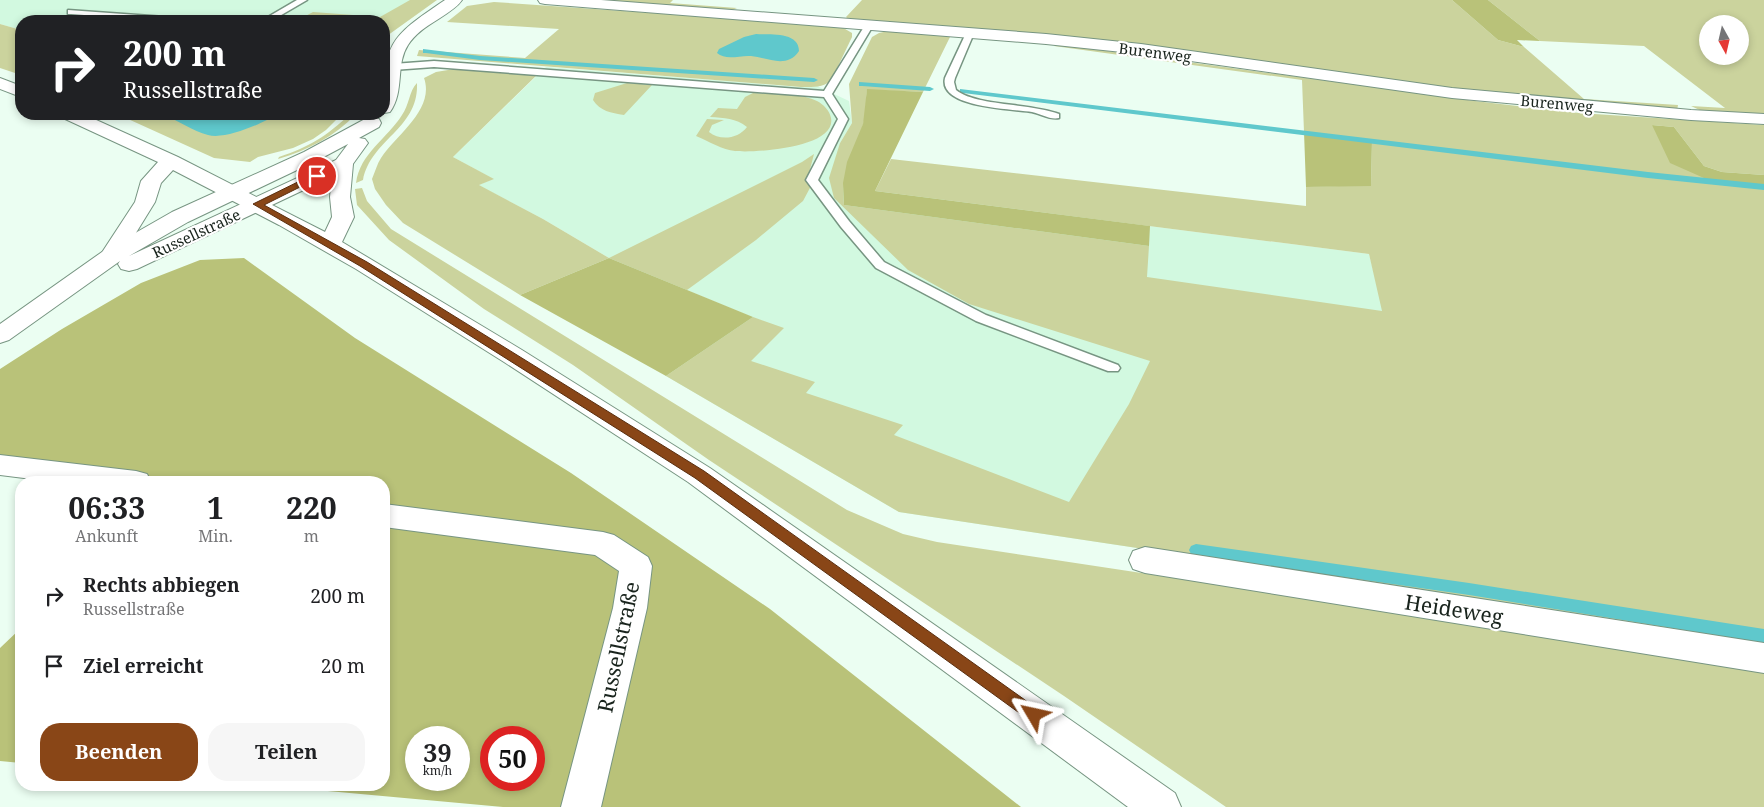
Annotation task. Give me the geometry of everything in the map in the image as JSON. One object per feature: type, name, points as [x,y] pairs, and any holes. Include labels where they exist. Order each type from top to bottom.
[{"type":"street","name":"Russellstraße","points":[[390,95],[393,82],[393,67],[399,45],[410,33],[455,0]]},
{"type":"street","name":"Burenweg","points":[[545,0],[870,24],[1141,49],[1452,93],[1691,115],[1764,119]]},
{"type":"street","points":[[0,83],[15,89]]},
{"type":"street","points":[[82,120],[171,161],[257,204],[330,245],[513,356],[699,474],[1162,807]]},
{"type":"street","name":"Russellstraße","points":[[0,336],[110,257],[180,217],[311,156],[371,120]]},
{"type":"street","name":"Russellstraße","points":[[56,297],[203,231],[343,164],[375,120]]},
{"type":"street","points":[[110,257],[145,202],[150,181],[171,161]]},
{"type":"street","points":[[330,245],[343,217],[340,197],[343,164]]},
{"type":"street","points":[[0,464],[91,476]]},
{"type":"street","name":"Russellstraße","points":[[390,516],[603,544],[636,566],[630,608],[580,807]]},
{"type":"street","name":"Heideweg","points":[[1145,560],[1764,658]]},
{"type":"lane","points":[[276,15],[303,0]]},
{"type":"lane","points":[[72,12],[112,15]]},
{"type":"lane","points":[[827,94],[870,24]]},
{"type":"lane","points":[[970,33],[949,81],[952,91],[958,97],[1044,110],[1055,116]]},
{"type":"lane","points":[[393,67],[434,64],[827,94]]},
{"type":"lane","points":[[827,94],[842,119],[812,180],[845,224],[880,265],[981,318],[1113,368]]},
{"type":"shaded area","points":[[0,0],[419,0],[390,17],[390,15],[15,15],[15,28],[0,24]]},
{"type":"shaded area","points":[[410,0],[437,0],[390,34],[390,15],[384,15]]},
{"type":"shaded area","points":[[585,0],[673,0],[670,3],[737,8],[729,11]]},
{"type":"shaded area","points":[[862,0],[1452,0],[1498,40],[1524,47],[1584,99],[1678,105],[1677,111],[1597,105],[849,20],[846,17]]},
{"type":"shaded area","points":[[1488,0],[1764,0],[1764,116],[1706,113],[1691,106],[1725,108],[1644,46],[1540,41]]},
{"type":"shaded area","points":[[494,2],[840,26],[852,33],[852,37],[832,79],[826,84],[814,87],[417,56],[419,50],[525,58],[559,29],[447,22],[467,6]]},
{"type":"shaded area","points":[[313,12],[353,15],[307,15]]},
{"type":"shaded area","points":[[0,24],[15,28],[15,73],[0,68]]},
{"type":"shaded area","points":[[888,31],[960,35],[960,37],[950,37],[923,92],[867,90],[863,125],[844,181],[844,205],[1149,246],[1147,277],[1382,311],[1369,254],[875,191],[891,159],[1306,206],[1306,187],[1371,185],[1372,141],[1304,132],[1302,80],[1054,46],[1056,44],[1475,101],[1579,113],[1764,125],[1764,175],[1722,172],[1704,166],[1674,127],[1652,125],[1713,182],[1764,187],[1764,649],[1455,596],[899,512],[666,376],[753,317],[784,328],[751,361],[815,382],[806,393],[903,425],[894,435],[1069,502],[1129,404],[1150,361],[969,304],[908,270],[834,198],[829,178],[840,143],[852,123],[849,84],[872,37]]},
{"type":"shaded area","points":[[466,67],[538,74],[453,157],[494,179],[479,185],[543,219],[609,258],[520,295],[403,223],[386,205],[375,189],[372,179],[381,158],[413,121],[419,111],[426,89],[424,78],[436,72]]},
{"type":"shaded area","points":[[546,67],[801,87],[817,86],[849,101],[852,123],[840,143],[875,191],[1369,254],[1455,596],[899,512],[666,376],[752,317],[609,258],[543,219],[478,185],[493,179],[453,157]]},
{"type":"shaded area","points":[[417,83],[416,99],[411,112],[375,154],[363,180],[356,183],[363,163],[396,124]]},
{"type":"shaded area","points":[[627,83],[652,85],[624,115],[602,109],[593,100],[595,93]]},
{"type":"shaded area","points":[[753,93],[794,95],[817,101],[829,113],[831,118],[829,128],[821,136],[809,142],[759,151],[730,150],[696,136],[707,119],[724,120],[712,125],[709,132],[718,137],[734,136],[743,131],[747,127],[739,122],[710,117],[718,108],[737,109],[745,97]]},
{"type":"shaded area","points":[[130,120],[336,120],[313,139],[293,148],[258,157],[250,162],[214,158]]},
{"type":"shaded area","points":[[343,120],[350,120],[320,142],[278,159],[317,140]]},
{"type":"shaded area","points":[[814,154],[808,177],[811,186],[803,201],[756,240],[687,290],[609,258],[802,162]]},
{"type":"shaded area","points":[[362,188],[367,201],[391,229],[847,510],[903,534],[937,542],[1764,667],[1764,807],[1226,807],[1064,696],[709,460],[573,365],[484,309],[389,240],[357,205],[355,189]]},
{"type":"green space","points":[[1452,0],[1488,0],[1540,41],[1517,40],[1524,47],[1498,40]]},
{"type":"green space","points":[[867,89],[923,92],[875,191],[1150,226],[1149,246],[844,205],[843,183],[847,162],[863,124]]},
{"type":"green space","points":[[1652,125],[1674,127],[1704,166],[1722,172],[1764,175],[1764,187],[1713,182],[1670,163]]},
{"type":"green space","points":[[1304,132],[1372,141],[1371,186],[1306,187]]},
{"type":"green space","points":[[244,258],[355,338],[571,473],[770,609],[1021,807],[503,807],[328,791],[390,791],[390,476],[40,476],[0,471],[0,369],[62,329],[141,283],[200,260]]},
{"type":"green space","points":[[609,258],[753,317],[666,376],[520,295]]},
{"type":"green space","points":[[15,634],[15,762],[0,761],[0,648]]},
{"type":"water","points":[[756,34],[789,37],[798,45],[799,51],[789,60],[783,61],[751,56],[725,57],[717,53],[719,49],[744,37]]},
{"type":"water","points":[[174,120],[267,120],[244,130],[224,135],[208,135]]},
{"type":"waterway","points":[[426,51],[480,58],[814,80]]},
{"type":"waterway","points":[[862,84],[930,89]]},
{"type":"waterway","points":[[963,91],[1648,175],[1764,187]]},
{"type":"waterway","points":[[1196,550],[1469,589],[1764,636]]},
{"type":"route","points":[[317,176],[257,204],[364,264],[699,474],[1034,715]]}]
